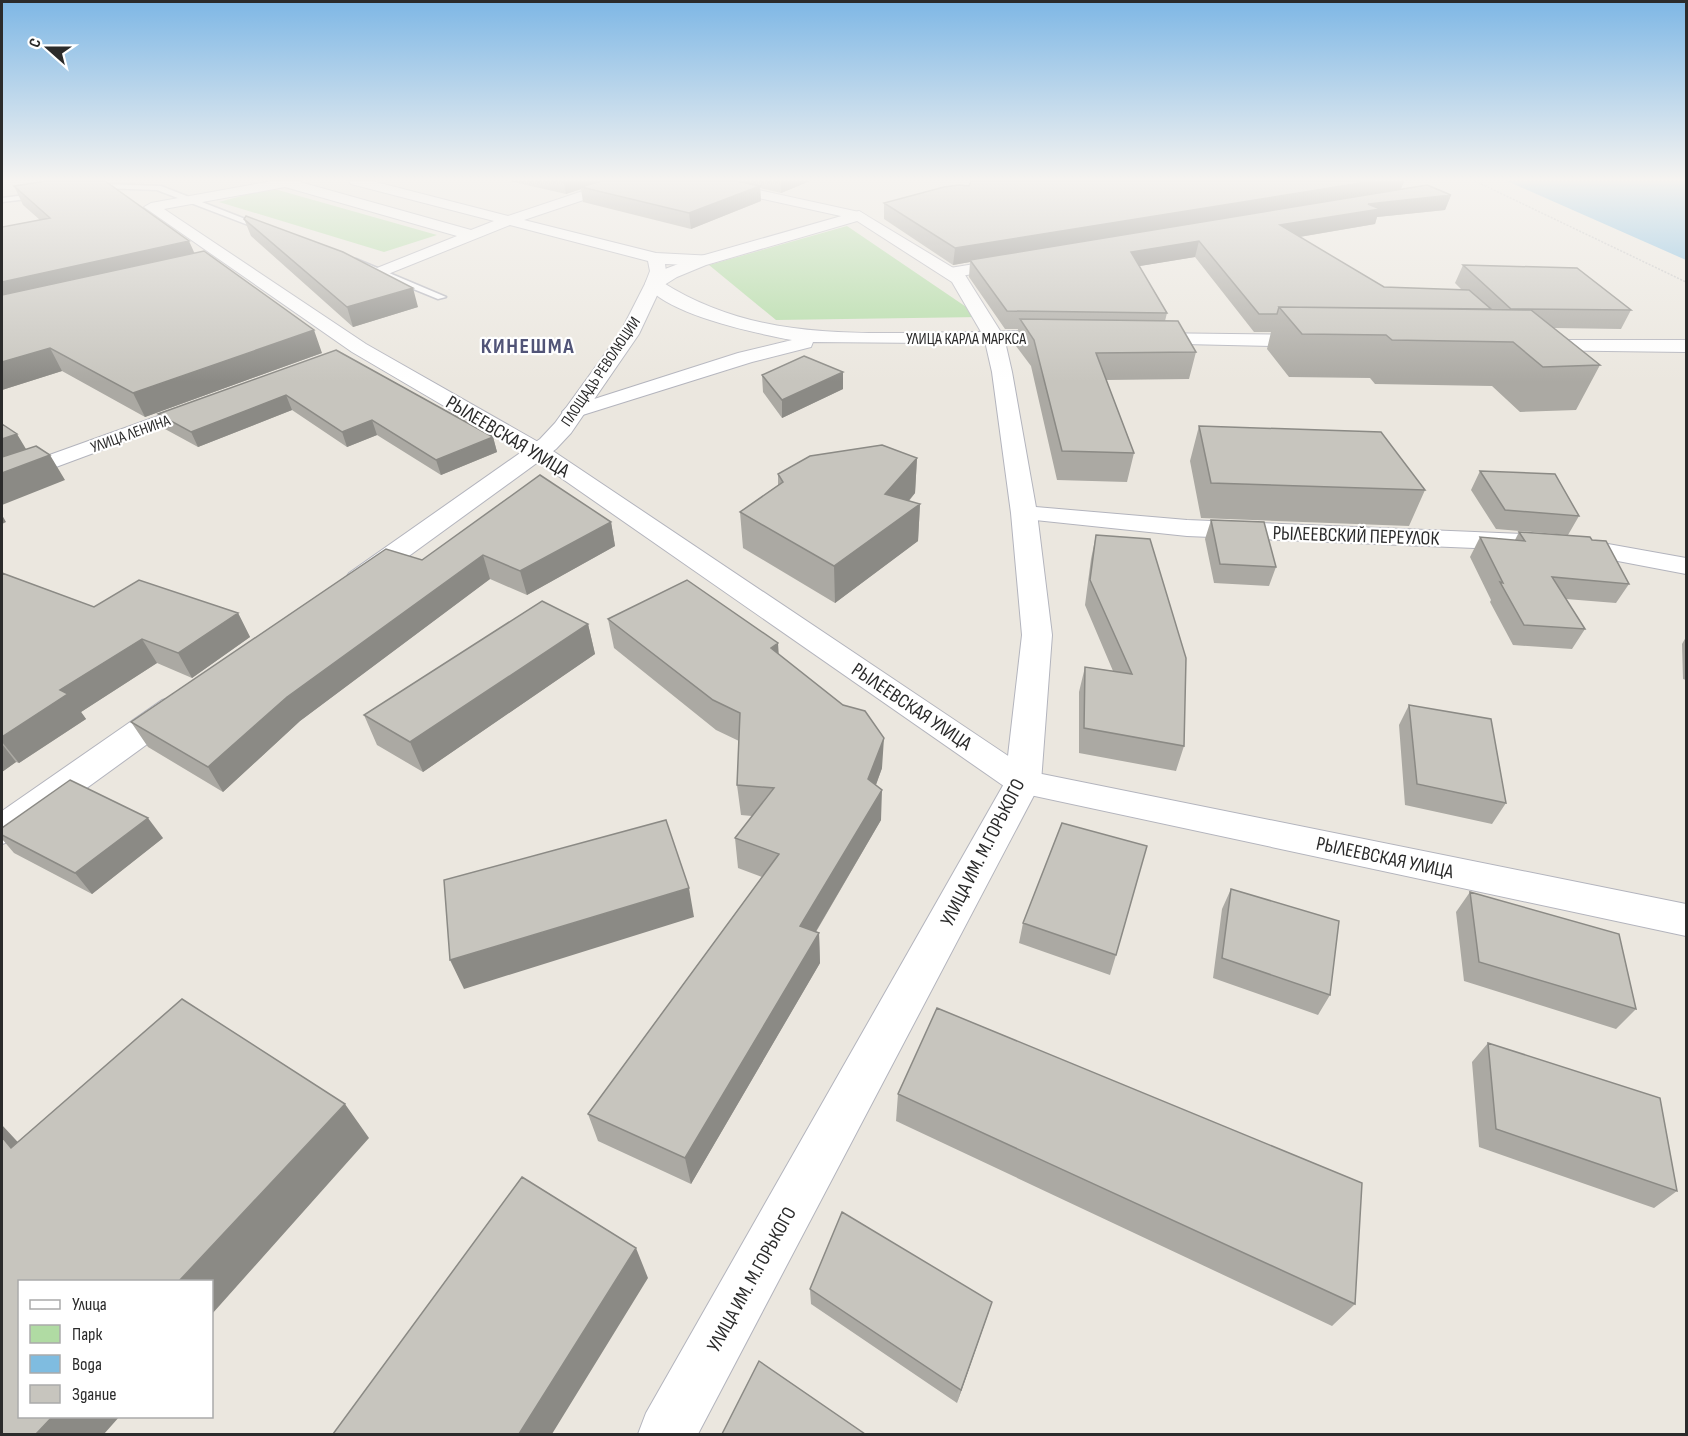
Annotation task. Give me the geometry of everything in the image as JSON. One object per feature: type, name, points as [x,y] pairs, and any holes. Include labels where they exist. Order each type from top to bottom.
[{"type":"main road","points":[[653,284],[680,269],[747,248]]},
{"type":"main road","name":"УЛИЦА ИМ. М.ГОРЬКОГО","points":[[667,1434],[1023,782],[1037,635],[1024,513],[1002,372],[994,337],[959,279],[910,248]]},
{"type":"main road","name":"ПЛОЩАДЬ РЕВОЛЮЦИИ","points":[[333,597],[539,452],[556,436],[629,334],[653,284]]},
{"type":"main road","points":[[2,830],[196,693]]},
{"type":"street","name":"РЫЛЕЕВСКАЯ УЛИЦА","points":[[214,248],[233,260],[347,353],[539,452],[1023,782],[1686,920]]},
{"type":"street","points":[[383,272],[440,248]]},
{"type":"street","points":[[617,248],[656,258],[691,261],[708,259]]},
{"type":"street","name":"ПЛОЩАДЬ РЕВОЛЮЦИИ","points":[[653,284],[658,271],[656,258]]},
{"type":"street","points":[[210,266],[233,260]]},
{"type":"street","points":[[950,273],[1021,261]]},
{"type":"street","name":"УЛИЦА КАРЛА МАРКСА","points":[[653,284],[678,300],[715,317],[766,330],[828,338],[1077,338]]},
{"type":"street","points":[[573,412],[626,398],[746,356],[828,338]]},
{"type":"street","points":[[1124,339],[1326,342]]},
{"type":"street","points":[[1514,346],[1686,346]]},
{"type":"street","name":"УЛИЦА ЛЕНИНА","points":[[2,480],[219,400]]},
{"type":"street","name":"РЫЛЕЕВСКИЙ ПЕРЕУЛОК","points":[[1024,513],[1187,528],[1488,539],[1589,547],[1686,566]]},
{"type":"lane","points":[[340,256],[441,297]]},
{"type":"path","points":[[1615,248],[1686,282]]},
{"type":"green space","points":[[371,248],[396,248],[384,252]]},
{"type":"green space","points":[[769,248],[879,248],[981,317],[776,320],[709,265]]},
{"type":"water","points":[[1659,248],[1686,248],[1686,260]]},
{"type":"building","points":[[2,248],[157,248],[2,282]]},
{"type":"building","points":[[278,248],[332,248],[413,288],[347,307]]},
{"type":"building","points":[[1043,248],[1156,248],[1131,252],[1167,313],[1007,311],[970,260]]},
{"type":"building","points":[[1205,248],[1319,248],[1384,287],[1469,290],[1491,309],[1279,307],[1277,314],[1259,314]]},
{"type":"building","points":[[204,251],[314,330],[133,393],[50,348],[2,362],[2,295]]},
{"type":"building","points":[[1463,265],[1577,268],[1631,310],[1511,309]]},
{"type":"building","points":[[1279,307],[1531,310],[1600,365],[1543,367],[1513,342],[1392,340],[1386,335],[1302,334]]},
{"type":"building","points":[[1020,319],[1178,321],[1196,352],[1096,353],[1134,453],[1062,451],[1034,340]]},
{"type":"building","points":[[336,350],[493,437],[436,460],[372,420],[342,432],[286,395],[191,432],[158,414]]},
{"type":"building","points":[[804,356],[843,372],[782,400],[762,375]]},
{"type":"building","points":[[2,424],[17,434],[2,439]]},
{"type":"building","points":[[1199,426],[1381,432],[1425,490],[1211,483]]},
{"type":"building","points":[[882,445],[917,458],[885,494],[920,504],[834,566],[740,512],[783,482],[778,474],[810,456]]},
{"type":"building","points":[[36,446],[50,455],[2,473],[2,457]]},
{"type":"building","points":[[1480,471],[1555,474],[1579,516],[1505,510]]},
{"type":"building","points":[[540,475],[611,522],[520,571],[483,555],[287,697],[208,767],[131,722],[386,549],[422,560]]},
{"type":"building","points":[[1211,520],[1264,522],[1276,567],[1220,564]]},
{"type":"building","points":[[1519,532],[1590,537],[1592,540],[1606,541],[1629,584],[1552,577],[1585,629],[1524,625],[1500,582],[1503,583],[1480,537],[1525,541]]},
{"type":"building","points":[[1096,535],[1150,539],[1186,658],[1184,746],[1084,728],[1085,667],[1132,674],[1090,580]]},
{"type":"building","points":[[2,573],[94,607],[139,580],[238,613],[178,653],[142,639],[60,690],[68,694],[2,737]]},
{"type":"building","points":[[687,580],[778,643],[771,648],[843,705],[865,711],[884,738],[868,779],[882,790],[800,926],[819,933],[685,1158],[588,1114],[779,854],[735,838],[774,788],[737,785],[740,713],[713,700],[608,619]]},
{"type":"building","points":[[542,601],[588,624],[410,742],[364,715]]},
{"type":"building","points":[[1409,705],[1491,719],[1506,803],[1417,784]]},
{"type":"building","points":[[70,780],[148,818],[75,873],[2,835],[2,828]]},
{"type":"building","points":[[666,820],[689,888],[450,960],[444,880]]},
{"type":"building","points":[[1062,823],[1147,846],[1116,955],[1023,923]]},
{"type":"building","points":[[1231,889],[1339,921],[1330,995],[1222,958]]},
{"type":"building","points":[[1470,892],[1619,934],[1636,1009],[1479,962]]},
{"type":"building","points":[[182,999],[345,1104],[180,1280],[18,1280],[18,1418],[51,1418],[36,1434],[2,1434],[2,1137],[11,1148]]},
{"type":"building","points":[[937,1008],[1362,1183],[1355,1304],[898,1094]]},
{"type":"building","points":[[1488,1043],[1660,1098],[1677,1191],[1496,1129]]},
{"type":"building","points":[[522,1177],[636,1248],[519,1434],[333,1434]]},
{"type":"building","points":[[842,1212],[992,1302],[961,1390],[810,1289]]},
{"type":"building","points":[[759,1361],[865,1434],[722,1434]]},
{"type":"district","name":"КИНЕШМА","points":[[528,345]]}]
